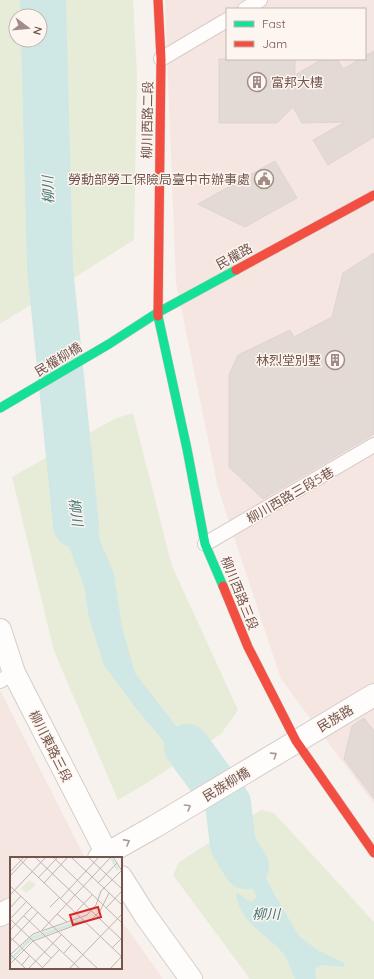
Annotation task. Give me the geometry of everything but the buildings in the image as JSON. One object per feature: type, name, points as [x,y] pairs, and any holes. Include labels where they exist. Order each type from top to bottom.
[{"type":"street","name":"柳川西路二段","points":[[157,313],[161,59],[158,0]]},
{"type":"street","name":"民權路","points":[[109,344],[157,313],[374,195]]},
{"type":"street","name":"柳川西路三段","points":[[157,313],[188,449],[205,544],[248,647],[296,740],[374,853]]},
{"type":"street","name":"民權柳橋","points":[[0,408],[109,344]]},
{"type":"street","name":"柳川東路三段","points":[[0,630],[7,677],[105,857]]},
{"type":"street","name":"民族路","points":[[296,740],[374,694]]},
{"type":"street","name":"民族柳橋","points":[[105,857],[251,769],[296,740]]},
{"type":"street","points":[[122,879],[145,915],[191,979]]},
{"type":"street","points":[[0,915],[10,910]]},
{"type":"lane","points":[[247,8],[260,0]]},
{"type":"lane","points":[[161,59],[226,21]]},
{"type":"lane","name":"柳川西路三段5巷","points":[[205,544],[374,445]]},
{"type":"shaded area","points":[[165,0],[374,0],[374,804],[281,679],[218,488],[176,283]]},
{"type":"shaded area","points":[[0,690],[84,857],[10,857],[10,969],[122,969],[122,921],[163,979],[0,979]]},
{"type":"green space","points":[[0,0],[133,0],[137,75],[134,240],[0,324]]},
{"type":"green space","points":[[133,413],[172,566],[238,710],[221,734],[147,783],[118,800],[54,651],[12,477],[114,419]]},
{"type":"green space","points":[[261,810],[274,813],[374,922],[374,979],[250,979],[173,875],[179,862]]},
{"type":"water","name":"柳川","points":[[92,446],[87,472],[100,541],[114,573],[122,627],[135,673],[198,754],[299,936],[319,951],[344,963],[344,967],[322,965],[315,969],[316,979],[295,979],[283,954],[247,919],[238,903],[236,892],[251,902],[257,897],[176,756],[134,706],[104,665],[89,618],[84,586],[70,550],[53,475]]},
{"type":"pier","points":[[200,754],[238,821],[217,833],[179,766]]},
{"type":"waterway","name":"柳川","points":[[43,0],[50,268],[76,525]]},
{"type":"waterway","name":"柳川","points":[[187,747],[228,803],[233,845],[246,866]]},
{"type":"traffic: fast","points":[[0,408],[109,344],[157,313],[236,270]]},
{"type":"traffic: fast","points":[[158,316],[187,449],[205,544],[223,586]]},
{"type":"traffic: jam","points":[[158,0],[161,59],[158,316]]},
{"type":"traffic: jam","points":[[236,270],[374,195]]},
{"type":"traffic: jam","points":[[223,586],[248,647],[296,741],[374,853]]},
{"type":"place","name":"富邦大樓","points":[[257,82]]},
{"type":"place","name":"勞動部勞工保險局臺中市辦事處","points":[[264,179]]},
{"type":"place","name":"林烈堂別墅","points":[[335,360]]}]
